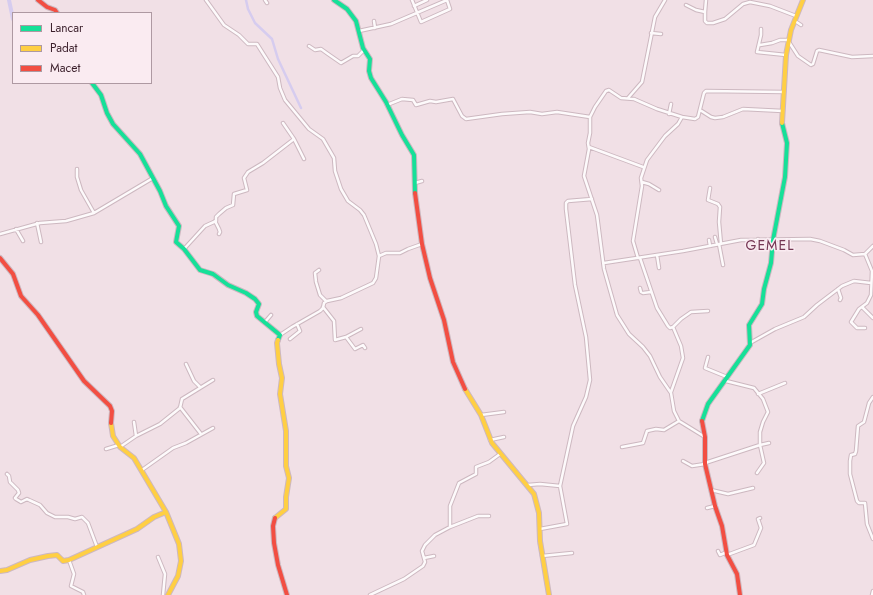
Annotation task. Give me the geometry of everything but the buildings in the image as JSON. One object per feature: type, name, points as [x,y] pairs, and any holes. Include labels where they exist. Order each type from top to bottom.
[{"type":"street","points":[[38,0],[55,12]]},
{"type":"street","points":[[206,0],[222,24],[249,44],[258,44],[279,78],[280,88],[286,101],[309,129],[323,139],[334,158],[335,171],[341,189],[348,201],[364,215],[376,244],[379,256],[376,278],[373,283],[341,298],[326,301]]},
{"type":"street","points":[[334,0],[342,5],[356,21],[364,50],[370,60],[370,75],[387,105],[399,131],[414,155],[415,200],[422,244],[430,278],[445,325],[456,372],[468,397],[481,415],[490,440],[520,479],[528,485],[536,500],[542,556],[549,595]]},
{"type":"street","points":[[358,31],[391,24],[417,14],[447,0],[450,8],[421,22],[417,14],[412,0]]},
{"type":"street","points":[[414,6],[427,0]]},
{"type":"street","points":[[628,98],[642,82],[655,17],[665,0]]},
{"type":"street","points":[[706,0],[705,12],[707,24],[725,19],[745,3],[751,2],[770,6],[795,19],[801,25]]},
{"type":"street","points":[[740,595],[737,573],[727,553],[722,526],[715,506],[705,464],[705,437],[702,424],[704,412],[708,404],[749,346],[749,325],[762,304],[764,289],[771,263],[773,240],[782,197],[786,161],[787,143],[782,121],[786,55],[788,40],[802,0]]},
{"type":"street","points":[[686,5],[696,10],[705,12]]},
{"type":"street","points":[[390,19],[391,24]]},
{"type":"street","points":[[374,20],[375,28]]},
{"type":"street","points":[[761,29],[760,44],[757,52],[786,55]]},
{"type":"street","points":[[651,33],[661,34]]},
{"type":"street","points":[[760,44],[788,40]]},
{"type":"street","points":[[788,40],[798,56],[810,65],[813,64],[817,51],[819,50],[852,57],[873,56]]},
{"type":"street","points":[[309,46],[315,50],[320,49],[340,63],[353,56],[358,56],[364,50]]},
{"type":"street","points":[[93,84],[101,95],[113,124],[138,151],[153,178],[166,206],[179,227],[176,240],[200,270],[213,274],[231,286],[248,294],[258,302],[259,305],[256,315],[280,335]]},
{"type":"street","points":[[705,437],[679,421],[674,411],[671,392],[660,377],[650,356],[629,334],[617,315],[604,271],[598,219],[584,176],[589,147],[590,116],[607,90],[612,91],[621,98],[634,99],[669,114],[697,118],[704,93],[707,90],[784,92]]},
{"type":"street","points":[[387,105],[402,99],[413,100],[416,105],[430,100],[434,102],[453,99],[462,116],[466,120],[502,114],[530,112],[542,114],[556,112],[590,116]]},
{"type":"street","points":[[669,114],[671,104]]},
{"type":"street","points":[[700,110],[714,118],[723,117],[743,109],[783,111]]},
{"type":"street","points":[[673,327],[670,328],[661,316],[632,241],[637,219],[643,166],[664,137],[678,124],[682,117]]},
{"type":"street","points":[[283,123],[294,139],[304,159]]},
{"type":"street","points":[[184,249],[198,235],[202,228],[217,220],[216,217],[234,204],[234,194],[247,190],[244,178],[248,172],[269,159],[294,139]]},
{"type":"street","points":[[589,147],[643,166]]},
{"type":"street","points":[[77,169],[77,177],[81,190],[94,213]]},
{"type":"street","points":[[0,234],[37,223],[66,221],[94,213],[153,178]]},
{"type":"street","points":[[414,183],[422,181]]},
{"type":"street","points":[[642,182],[650,184],[659,190]]},
{"type":"street","points":[[710,188],[708,200],[718,204],[720,207],[719,244],[722,265]]},
{"type":"street","points":[[540,529],[567,524],[560,486],[572,429],[586,397],[590,380],[584,321],[574,275],[567,226],[566,203],[571,200],[592,200]]},
{"type":"street","points":[[215,221],[219,229],[218,234]]},
{"type":"street","points":[[37,223],[41,242]]},
{"type":"street","points":[[16,228],[23,240]]},
{"type":"street","points":[[715,237],[719,244]]},
{"type":"street","points":[[758,239],[758,246],[764,247]]},
{"type":"street","points":[[709,240],[710,246]]},
{"type":"street","points":[[604,263],[710,246],[733,240],[815,240],[844,250],[853,256],[865,254],[873,246]]},
{"type":"street","points":[[379,256],[400,253],[422,244]]},
{"type":"street","points":[[865,254],[871,268],[872,291],[870,299],[866,305],[859,309],[851,323],[857,328],[866,328]]},
{"type":"street","points":[[657,255],[660,268]]},
{"type":"street","points":[[0,258],[13,274],[17,290],[21,296],[38,315],[84,381],[110,406],[112,411],[112,431],[120,446],[132,456],[166,512],[177,538],[181,560],[178,576],[168,595]]},
{"type":"street","points":[[319,270],[315,273],[316,282],[320,295],[326,301]]},
{"type":"street","points":[[750,343],[775,329],[804,317],[817,305],[848,283],[854,281],[871,284]]},
{"type":"street","points":[[640,288],[641,292],[643,293],[651,292]]},
{"type":"street","points":[[838,289],[841,297],[840,300]]},
{"type":"street","points":[[287,595],[278,565],[272,526],[275,517],[286,510],[286,495],[289,478],[286,466],[286,431],[280,390],[282,378],[277,343],[280,335],[320,311],[326,301]]},
{"type":"street","points":[[323,307],[334,321],[335,339],[340,340],[361,329]]},
{"type":"street","points":[[862,307],[873,318]]},
{"type":"street","points":[[673,327],[690,312],[708,311]]},
{"type":"street","points":[[265,322],[271,315]]},
{"type":"street","points":[[290,339],[300,331],[297,324]]},
{"type":"street","points":[[671,392],[683,358],[681,346],[673,327]]},
{"type":"street","points":[[346,337],[354,349],[363,345],[365,348]]},
{"type":"street","points":[[708,357],[705,368],[727,379],[752,387],[768,411],[760,432],[760,445],[764,463],[757,473]]},
{"type":"street","points":[[186,364],[194,380],[200,387]]},
{"type":"street","points":[[106,449],[120,446],[136,436],[157,427],[180,407],[182,399],[213,380]]},
{"type":"street","points":[[758,394],[785,383]]},
{"type":"street","points":[[873,397],[864,422],[858,426],[856,451],[855,454],[851,455],[850,460],[850,474],[855,496],[858,502],[865,503],[867,524],[873,539]]},
{"type":"street","points":[[180,407],[201,434]]},
{"type":"street","points":[[481,415],[504,412]]},
{"type":"street","points":[[622,447],[643,443],[647,431],[656,429],[664,430],[679,421]]},
{"type":"street","points":[[134,422],[136,436]]},
{"type":"street","points":[[141,471],[173,448],[186,443],[213,428]]},
{"type":"street","points":[[490,440],[504,437]]},
{"type":"street","points":[[683,461],[692,466],[705,464],[769,443]]},
{"type":"street","points":[[450,527],[450,506],[459,483],[476,474],[476,467],[489,462],[500,454]]},
{"type":"street","points":[[7,474],[10,482],[18,490],[19,493],[15,498],[17,500],[21,502],[27,499],[40,505],[46,513],[55,517],[68,517],[75,519],[82,517],[88,523],[97,547]]},
{"type":"street","points":[[528,485],[540,484],[560,486]]},
{"type":"street","points":[[711,490],[728,494],[753,488]]},
{"type":"street","points":[[707,508],[715,506]]},
{"type":"street","points":[[0,571],[7,570],[34,559],[53,555],[58,555],[63,560],[69,560],[137,529],[154,517],[166,512]]},
{"type":"street","points":[[370,595],[404,579],[422,567],[424,564],[424,558],[422,550],[435,535],[450,527],[478,516],[489,516]]},
{"type":"street","points":[[718,551],[720,555],[754,545],[761,528],[758,520],[760,518]]},
{"type":"street","points":[[542,556],[572,553]]},
{"type":"street","points":[[424,558],[434,556]]},
{"type":"street","points":[[158,557],[165,574],[163,595]]},
{"type":"street","points":[[69,560],[74,573],[71,586],[84,592],[84,595]]},
{"type":"street","points":[[872,595],[873,591]]},
{"type":"waterway","points":[[9,0],[12,14]]},
{"type":"waterway","points":[[246,0],[248,9],[255,23],[272,39],[278,59],[301,108]]},
{"type":"waterway","points":[[538,543],[547,595]]},
{"type":"traffic: fast","points":[[334,0],[347,9],[356,21],[363,48],[370,59],[369,71],[371,78],[386,102],[402,135],[414,155],[415,193]]},
{"type":"traffic: fast","points":[[93,84],[101,95],[107,113],[113,124],[140,154],[160,191],[166,206],[179,226],[176,242],[184,249],[200,270],[213,274],[228,285],[255,299],[259,304],[256,312],[257,316],[280,335],[278,340]]},
{"type":"traffic: fast","points":[[702,421],[708,404],[750,345],[749,325],[762,304],[764,289],[771,263],[773,240],[785,177],[787,143],[782,123]]},
{"type":"traffic: slow","points":[[782,123],[786,55],[791,30],[803,0]]},
{"type":"traffic: slow","points":[[275,518],[286,509],[289,478],[286,466],[286,431],[280,394],[282,378],[279,364],[278,340]]},
{"type":"traffic: slow","points":[[465,389],[481,415],[492,443],[534,494],[539,513],[540,541],[549,595]]},
{"type":"traffic: slow","points":[[0,571],[7,570],[30,560],[48,556],[57,555],[63,561],[69,560],[137,529],[154,517],[166,512],[134,458],[120,447],[113,436],[111,423]]},
{"type":"traffic: slow","points":[[166,512],[179,544],[181,561],[178,576],[168,595]]},
{"type":"traffic: jam","points":[[38,0],[56,12]]},
{"type":"traffic: jam","points":[[415,193],[422,244],[430,278],[444,320],[453,362],[465,389]]},
{"type":"traffic: jam","points":[[0,258],[13,274],[21,296],[38,315],[84,381],[110,406],[112,411],[111,423]]},
{"type":"traffic: jam","points":[[702,421],[705,437],[705,464],[715,506],[722,526],[727,555],[737,574],[740,595]]},
{"type":"traffic: jam","points":[[275,518],[273,526],[274,543],[278,565],[287,595]]},
{"type":"district","name":"GEMEL","points":[[770,247]]}]
